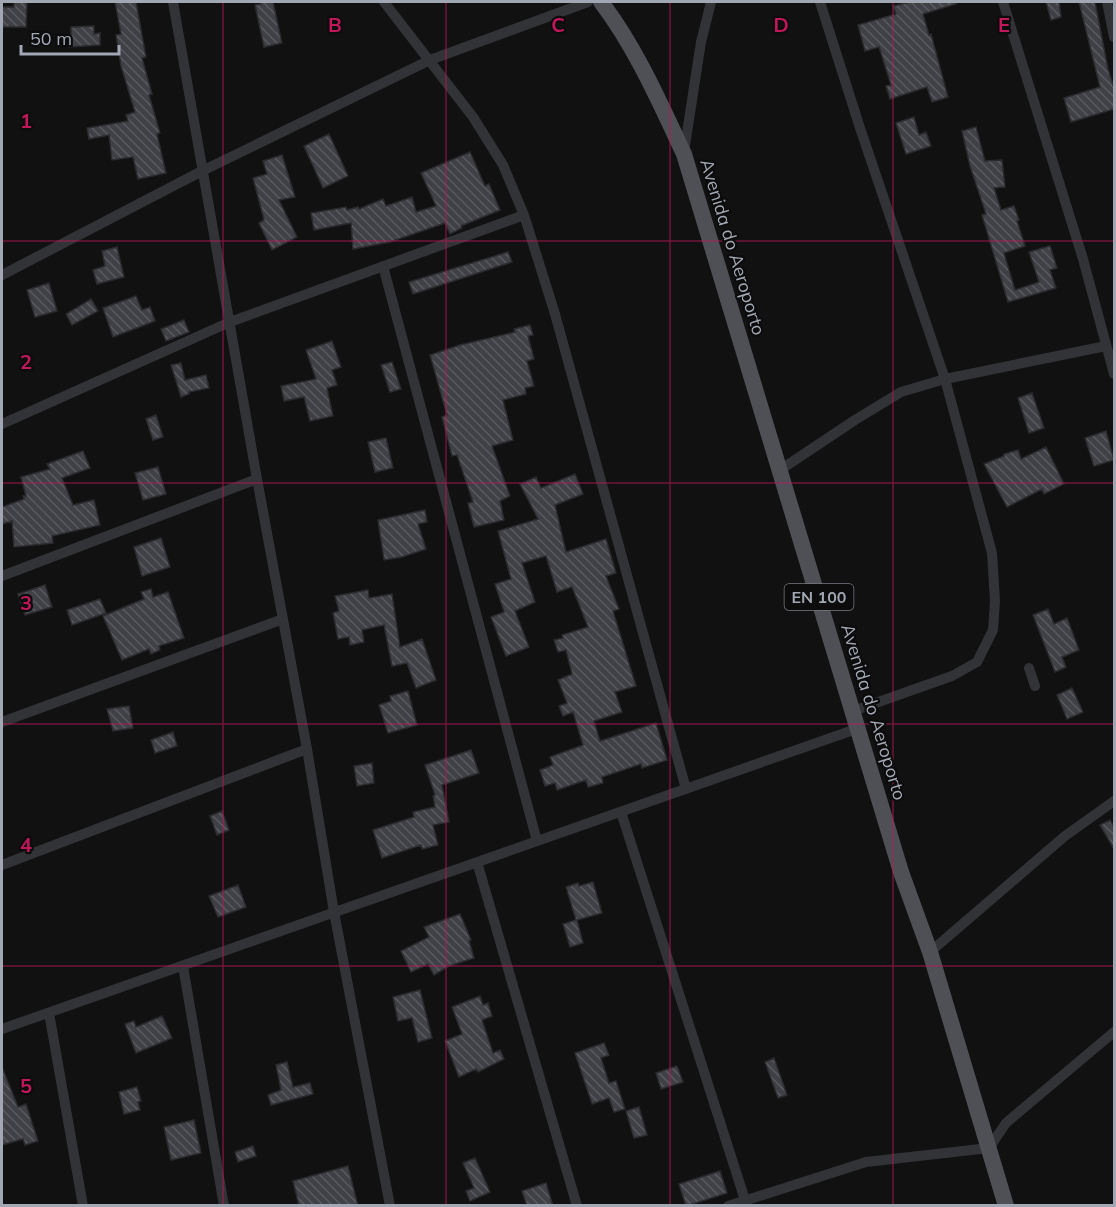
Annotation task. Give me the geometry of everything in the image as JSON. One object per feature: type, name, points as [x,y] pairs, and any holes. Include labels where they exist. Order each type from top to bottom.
[{"type":"main road","name":"Avenida do Aeroporto","points":[[601,2],[635,54],[684,154],[901,872],[930,952],[1006,1206]]},
{"type":"street","points":[[173,2],[307,749],[334,912],[390,1206]]},
{"type":"street","points":[[384,2],[473,117],[503,165],[524,215],[555,314],[686,789]]},
{"type":"street","points":[[2,275],[202,171],[430,60],[588,2]]},
{"type":"street","points":[[684,154],[701,42],[711,2]]},
{"type":"street","points":[[820,2],[945,379],[992,553],[995,601],[993,630],[977,662],[952,676],[853,711]]},
{"type":"street","points":[[1003,2],[1083,259],[1114,374]]},
{"type":"street","points":[[1107,2],[1114,37]]},
{"type":"street","points":[[2,424],[230,322],[524,215]]},
{"type":"street","points":[[383,266],[537,841]]},
{"type":"street","points":[[780,470],[855,420],[901,393],[945,379],[1106,346]]},
{"type":"street","points":[[2,576],[257,479]]},
{"type":"street","points":[[2,722],[283,619]]},
{"type":"street","points":[[1029,668],[1035,686]]},
{"type":"street","points":[[2,1029],[859,728]]},
{"type":"street","points":[[2,865],[307,749]]},
{"type":"street","points":[[930,952],[1065,836],[1114,801]]},
{"type":"street","points":[[621,812],[745,1200]]},
{"type":"street","points":[[477,862],[578,1206]]},
{"type":"street","points":[[183,966],[224,1206]]},
{"type":"street","points":[[49,1013],[83,1206]]},
{"type":"street","points":[[728,1206],[866,1162],[989,1148],[1005,1123],[1114,1032]]},
{"type":"building","points":[[14,2],[27,2],[26,27],[2,27],[2,7],[14,7]]},
{"type":"building","points":[[115,2],[136,2],[146,57],[142,58],[152,94],[149,95],[160,133],[157,134],[166,173],[138,179],[133,157],[112,160],[109,135],[89,139],[87,128],[128,121],[126,115],[135,112],[121,66],[116,35],[121,34]]},
{"type":"building","points":[[260,2],[273,2],[282,43],[264,47],[255,5],[261,4]]},
{"type":"building","points":[[910,2],[956,2],[956,4],[923,14],[929,35],[931,34],[948,97],[932,102],[927,87],[890,99],[886,86],[891,85],[879,47],[865,51],[858,25],[896,14],[893,6]]},
{"type":"building","points":[[1046,2],[1059,2],[1061,17],[1051,20]]},
{"type":"building","points":[[1079,2],[1095,2],[1114,88],[1114,109],[1071,122],[1064,98],[1100,87]]},
{"type":"building","points":[[94,26],[94,34],[100,33],[100,45],[69,47],[68,35],[71,35],[71,27]]},
{"type":"building","points":[[914,117],[919,135],[926,132],[931,146],[906,154],[896,123]]},
{"type":"building","points":[[976,127],[985,161],[1002,160],[1005,187],[994,188],[1001,210],[1014,206],[1019,220],[1017,221],[1025,246],[1004,253],[1015,290],[1039,282],[1029,252],[1050,246],[1057,268],[1050,270],[1056,288],[1008,302],[982,215],[986,214],[970,166],[962,131]]},
{"type":"building","points":[[329,134],[348,176],[323,188],[304,146]]},
{"type":"building","points":[[470,152],[485,186],[489,184],[500,210],[461,226],[462,228],[450,234],[445,223],[390,242],[353,249],[351,223],[314,230],[311,213],[346,207],[347,210],[358,207],[359,209],[383,199],[386,206],[412,197],[416,212],[436,206],[421,173]]},
{"type":"building","points":[[282,155],[295,197],[279,200],[297,237],[272,250],[259,223],[264,220],[253,178],[267,174],[263,161]]},
{"type":"building","points":[[117,247],[124,277],[97,284],[93,270],[105,266],[102,251]]},
{"type":"building","points":[[508,252],[512,262],[413,294],[409,282]]},
{"type":"building","points":[[49,283],[57,311],[35,317],[27,290]]},
{"type":"building","points":[[136,296],[142,310],[150,307],[155,321],[113,337],[103,308]]},
{"type":"building","points":[[91,299],[98,311],[72,325],[66,314]]},
{"type":"building","points":[[184,320],[189,332],[166,341],[161,329]]},
{"type":"building","points":[[530,325],[533,335],[528,336],[534,359],[527,361],[534,386],[525,388],[526,394],[503,400],[513,440],[492,446],[510,496],[500,501],[504,520],[474,527],[468,503],[473,502],[457,455],[452,456],[442,417],[447,415],[430,355],[460,345],[515,332],[514,329]]},
{"type":"building","points":[[332,341],[341,367],[332,370],[337,385],[327,388],[333,416],[310,421],[304,397],[284,401],[281,386],[316,379],[306,350]]},
{"type":"building","points":[[392,362],[401,389],[390,392],[381,365]]},
{"type":"building","points":[[181,363],[185,380],[206,375],[209,388],[189,392],[181,397],[171,365]]},
{"type":"building","points":[[1032,393],[1044,428],[1029,433],[1018,398]]},
{"type":"building","points":[[156,415],[163,437],[153,440],[146,419]]},
{"type":"building","points":[[1106,431],[1114,460],[1094,466],[1085,438]]},
{"type":"building","points":[[386,438],[393,468],[375,472],[368,442]]},
{"type":"building","points":[[1046,447],[1064,484],[1044,494],[1042,489],[1007,507],[984,464],[1018,450],[1021,459]]},
{"type":"building","points":[[83,451],[90,468],[62,478],[73,505],[94,500],[100,525],[52,536],[53,543],[14,547],[12,521],[2,524],[2,507],[24,499],[23,496],[26,496],[21,477],[50,469],[47,464]]},
{"type":"building","points":[[158,467],[166,494],[143,500],[135,473]]},
{"type":"building","points":[[575,474],[583,494],[555,505],[566,552],[606,539],[616,573],[606,576],[619,609],[613,611],[636,686],[615,692],[622,712],[594,721],[600,741],[656,723],[667,760],[642,768],[641,764],[602,777],[603,783],[588,787],[586,780],[557,790],[555,783],[545,786],[540,770],[553,765],[550,757],[583,745],[573,712],[563,716],[559,706],[567,703],[558,680],[572,674],[566,650],[558,652],[554,640],[563,638],[562,635],[588,627],[572,587],[557,592],[546,556],[522,563],[535,602],[515,611],[529,647],[506,656],[491,617],[504,612],[495,584],[511,579],[498,531],[538,519],[520,484],[536,477],[541,488]]},
{"type":"building","points":[[425,510],[427,522],[418,524],[426,549],[384,560],[378,520]]},
{"type":"building","points":[[161,538],[170,567],[142,576],[134,547]]},
{"type":"building","points":[[45,585],[52,607],[25,615],[18,594]]},
{"type":"building","points":[[151,589],[153,597],[168,592],[184,638],[159,646],[160,650],[151,654],[149,649],[122,660],[103,616],[144,599],[141,592]]},
{"type":"building","points":[[368,590],[369,598],[392,594],[400,647],[422,639],[436,680],[416,688],[407,663],[392,666],[384,625],[362,630],[364,642],[350,645],[349,637],[338,639],[333,613],[339,611],[335,596]]},
{"type":"building","points":[[100,599],[106,613],[72,625],[67,610]]},
{"type":"building","points":[[1048,609],[1054,624],[1067,618],[1079,650],[1062,657],[1066,667],[1055,672],[1033,615]]},
{"type":"building","points":[[1072,688],[1083,712],[1067,719],[1057,695]]},
{"type":"building","points":[[408,691],[417,725],[388,733],[379,705],[391,701],[390,696]]},
{"type":"building","points":[[129,706],[133,728],[113,731],[107,709]]},
{"type":"building","points":[[173,732],[177,746],[155,753],[151,740]]},
{"type":"building","points":[[471,750],[479,773],[442,785],[449,822],[433,825],[438,845],[422,849],[421,845],[382,858],[373,830],[414,817],[413,812],[435,807],[433,796],[435,795],[425,765]]},
{"type":"building","points":[[372,763],[374,783],[357,786],[354,766]]},
{"type":"building","points":[[222,811],[229,830],[217,835],[210,816]]},
{"type":"building","points":[[1110,820],[1114,827],[1114,849],[1100,825]]},
{"type":"building","points":[[593,882],[602,913],[577,920],[583,943],[570,947],[563,924],[576,920],[566,887]]},
{"type":"building","points":[[238,885],[246,907],[218,917],[209,896]]},
{"type":"building","points":[[460,914],[471,940],[469,941],[474,958],[449,966],[434,975],[428,964],[411,972],[401,951],[429,937],[424,927]]},
{"type":"building","points":[[420,990],[432,1038],[418,1042],[412,1018],[398,1021],[393,997]]},
{"type":"building","points":[[480,996],[483,1005],[488,1003],[492,1016],[482,1020],[493,1053],[500,1050],[504,1059],[478,1072],[476,1069],[459,1077],[445,1041],[462,1034],[452,1007]]},
{"type":"building","points":[[162,1016],[172,1038],[136,1053],[125,1024],[134,1021],[136,1027]]},
{"type":"building","points":[[604,1043],[609,1055],[601,1058],[609,1083],[616,1081],[625,1109],[614,1112],[609,1098],[592,1104],[575,1053]]},
{"type":"building","points":[[774,1058],[787,1095],[778,1098],[765,1062]]},
{"type":"building","points":[[287,1062],[293,1087],[310,1083],[313,1094],[271,1105],[268,1095],[281,1090],[276,1065]]},
{"type":"building","points":[[677,1066],[683,1082],[661,1089],[656,1073]]},
{"type":"building","points":[[2,1067],[18,1107],[26,1104],[38,1141],[25,1145],[23,1139],[2,1145]]},
{"type":"building","points":[[137,1087],[141,1101],[138,1102],[140,1110],[124,1114],[119,1092]]},
{"type":"building","points":[[639,1107],[647,1135],[634,1138],[626,1111]]},
{"type":"building","points":[[194,1120],[201,1153],[171,1160],[164,1127]]},
{"type":"building","points":[[253,1146],[256,1156],[238,1162],[235,1152]]},
{"type":"building","points":[[475,1158],[490,1192],[470,1201],[466,1191],[474,1188],[463,1163]]},
{"type":"building","points":[[348,1166],[358,1206],[299,1206],[293,1181]]},
{"type":"building","points":[[720,1171],[727,1193],[686,1206],[679,1184]]},
{"type":"building","points":[[546,1183],[553,1206],[527,1206],[522,1191]]}]
